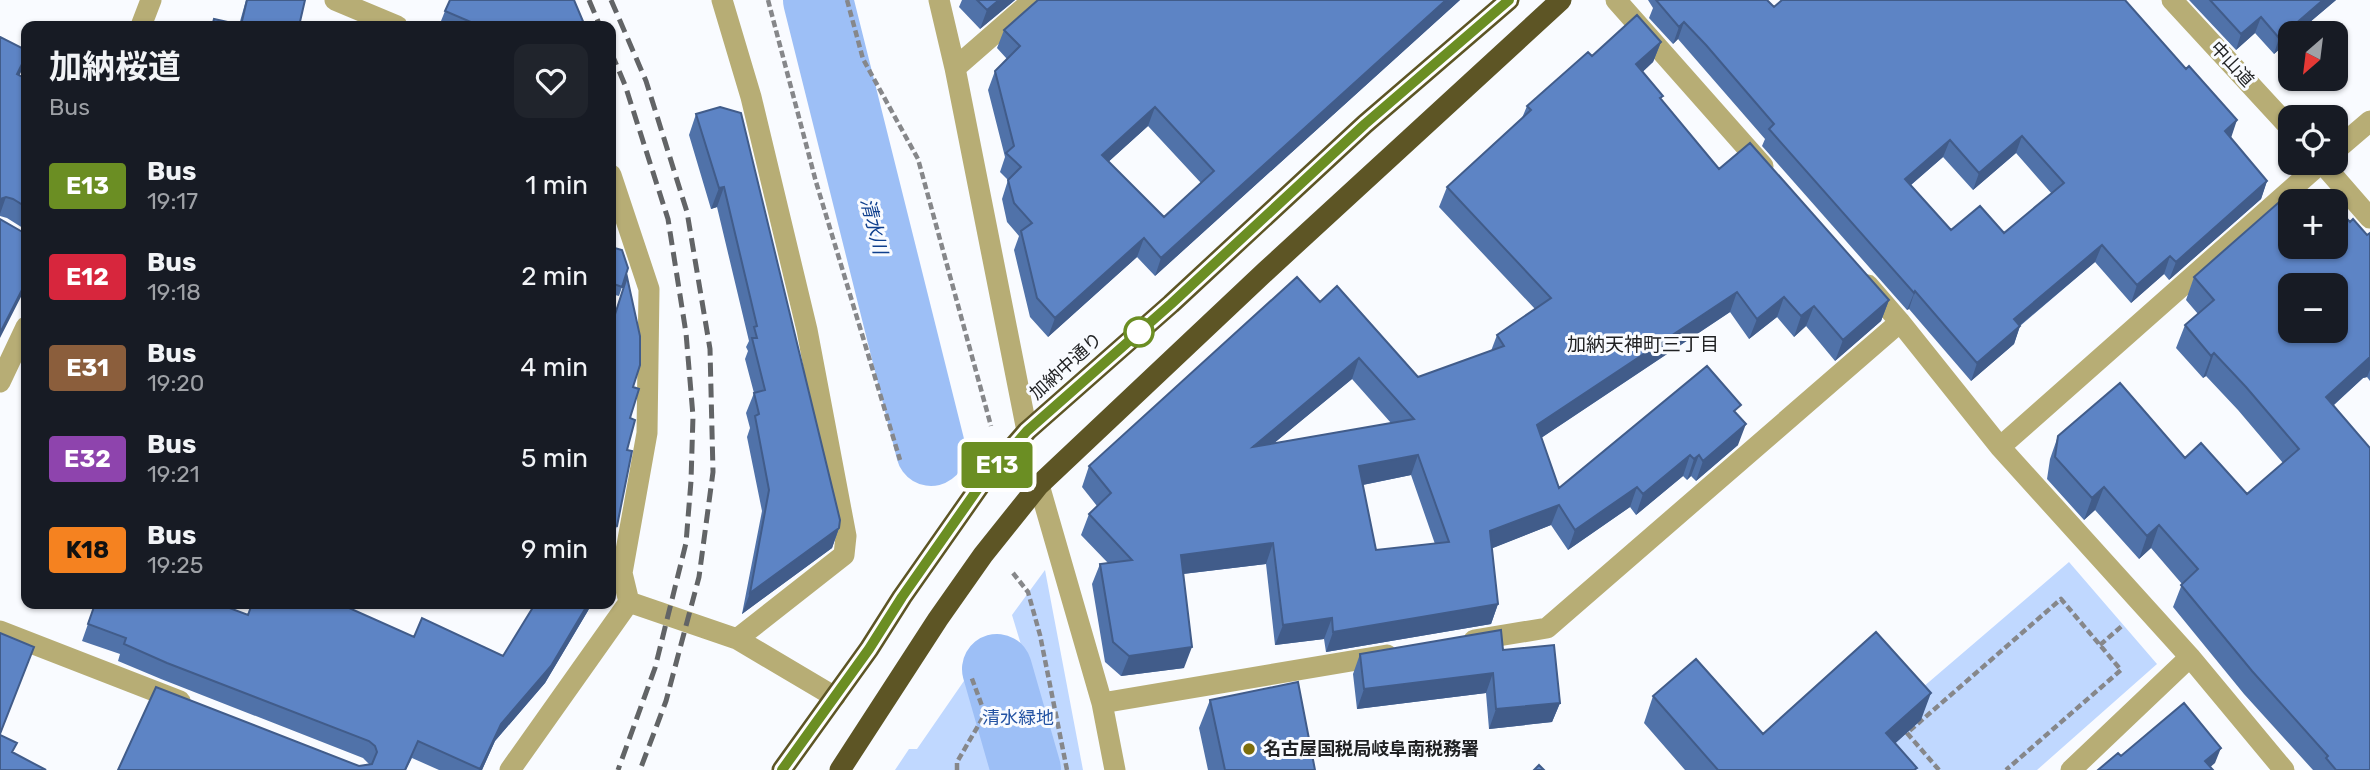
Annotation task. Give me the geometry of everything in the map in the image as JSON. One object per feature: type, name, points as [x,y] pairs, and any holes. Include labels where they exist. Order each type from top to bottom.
[{"type":"highway","name":"加納中通り","points":[[782,770],[984,480],[1027,431],[1171,304],[1365,124],[1509,0]]},
{"type":"highway","points":[[840,770],[944,610],[983,555],[1040,485],[1266,271],[1561,0]]},
{"type":"street","points":[[143,21],[151,0]]},
{"type":"street","points":[[335,0],[385,21]]},
{"type":"street","points":[[722,0],[751,97],[807,330],[846,536],[844,555],[737,639]]},
{"type":"street","points":[[939,0],[1027,431]]},
{"type":"street","points":[[955,68],[1033,0]]},
{"type":"street","points":[[1616,0],[1772,176]]},
{"type":"street","name":"中山道","points":[[2172,0],[2278,114]]},
{"type":"street","points":[[2348,140],[2370,121]]},
{"type":"street","points":[[2000,447],[2308,175]]},
{"type":"street","points":[[2332,175],[2370,218]]},
{"type":"street","points":[[616,190],[649,289],[647,433],[616,570],[629,602],[737,639],[835,697]]},
{"type":"street","points":[[1854,270],[1900,322],[2000,447],[2190,657],[2284,770]]},
{"type":"street","points":[[1453,644],[1547,628],[1900,322]]},
{"type":"street","points":[[0,382],[21,338]]},
{"type":"street","points":[[1040,485],[1102,703],[1115,770]]},
{"type":"street","points":[[510,770],[629,602]]},
{"type":"street","points":[[0,631],[205,710]]},
{"type":"street","points":[[1102,703],[1412,650]]},
{"type":"street","points":[[2071,770],[2190,657]]},
{"type":"path","points":[[768,0],[816,182],[900,460]]},
{"type":"path","points":[[848,0],[863,59],[918,159],[992,426]]},
{"type":"path","points":[[1013,573],[1028,592],[1040,635],[1067,770]]},
{"type":"path","points":[[1938,770],[1907,733],[2061,599],[2121,670],[2006,770]]},
{"type":"path","points":[[957,770],[957,762],[985,714],[971,676]]},
{"type":"green space","points":[[2069,562],[2157,664],[2037,770],[1896,770],[1867,735]]},
{"type":"green space","name":"清水緑地","points":[[1045,570],[1083,770],[895,770],[909,749],[917,749],[966,678],[1026,661],[1012,615]]},
{"type":"building","points":[[247,0],[305,0],[300,21],[242,21]]},
{"type":"building","points":[[450,0],[574,0],[583,21],[468,21],[445,11]]},
{"type":"building","points":[[977,0],[999,0],[987,10]]},
{"type":"building","points":[[1038,0],[1446,0],[1161,258],[1144,238],[1055,318],[1037,298],[1021,231],[1032,223],[1014,203],[1008,180],[1021,167],[1006,153],[1014,146],[995,71],[1020,46],[1004,30]],"holes":[[[1155,107],[1214,171],[1164,217],[1102,155]]]},
{"type":"building","points":[[1656,0],[1767,0],[1774,7],[1782,0],[2125,0],[2186,69],[2189,66],[2237,120],[2225,131],[2267,181],[2176,262],[2170,256],[2137,285],[2102,245],[2014,319],[2020,326],[1977,363],[1769,129],[1774,124],[1706,45],[1684,22],[1679,27]],"holes":[[[2022,136],[2064,183],[2004,233],[1980,206],[1951,230],[1905,179],[1950,140],[1979,173]]]},
{"type":"building","points":[[2210,0],[2323,0],[2299,21],[2278,21],[2278,37],[2261,17],[2241,34]]},
{"type":"building","points":[[1637,15],[1661,42],[1636,64],[1663,96],[1660,98],[1719,169],[1750,143],[1889,300],[1843,340],[1814,306],[1801,316],[1784,297],[1757,319],[1737,292],[1537,425],[1559,488],[1707,366],[1741,405],[1734,411],[1746,424],[1703,461],[1699,455],[1694,459],[1690,455],[1643,494],[1637,487],[1575,530],[1559,505],[1490,531],[1498,604],[1333,632],[1332,618],[1283,625],[1273,543],[1181,555],[1192,647],[1129,656],[1113,642],[1100,564],[1132,560],[1089,514],[1111,493],[1089,466],[1297,277],[1320,302],[1337,286],[1418,377],[1504,346],[1497,335],[1551,298],[1447,187],[1531,110],[1527,106],[1588,52],[1592,56]],"holes":[[[1359,358],[1414,419],[1253,447]],[[1418,455],[1449,542],[1376,550],[1359,466]]]},
{"type":"building","points":[[0,37],[21,48],[21,66],[17,74],[21,76],[21,204],[6,197],[0,199]]},
{"type":"building","points":[[720,107],[741,113],[840,520],[839,528],[750,593],[769,490],[755,416],[759,414],[754,393],[765,390],[752,338],[757,338],[754,327],[757,326],[724,187],[719,188],[696,114]]},
{"type":"building","points":[[2278,203],[2278,259],[2348,259],[2348,220],[2350,222],[2353,219],[2367,235],[2370,233],[2370,357],[2326,397],[2370,448],[2370,770],[2336,770],[2326,758],[2328,756],[2252,671],[2181,585],[2198,569],[2159,525],[2147,536],[2104,487],[2092,498],[2055,457],[2058,436],[2120,383],[2185,458],[2201,443],[2247,494],[2299,449],[2246,387],[2214,353],[2211,356],[2185,325],[2214,300],[2194,277]]},
{"type":"building","points":[[0,219],[21,231],[21,292],[0,333]]},
{"type":"building","points":[[616,248],[622,250],[628,268],[622,287],[616,285]]},
{"type":"building","points":[[627,277],[640,336],[640,365],[633,387],[639,389],[630,418],[635,420],[627,450],[632,451],[617,526],[616,526],[616,311]]},
{"type":"building","points":[[93,609],[232,609],[248,615],[250,609],[351,609],[414,637],[422,618],[503,656],[532,609],[585,609],[551,666],[501,724],[480,769],[418,741],[405,770],[118,770],[156,687],[359,766],[372,764],[377,752],[369,741],[167,663],[124,644],[126,638],[88,624]]},
{"type":"building","points":[[1501,630],[1503,650],[1554,645],[1560,703],[1496,709],[1493,673],[1364,689],[1360,654]]},
{"type":"building","points":[[1876,632],[1931,693],[1886,733],[1917,768],[1914,770],[1718,770],[1653,696],[1696,659],[1763,734]]},
{"type":"building","points":[[0,633],[34,647],[0,734]]},
{"type":"building","points":[[1298,682],[1315,770],[1225,770],[1210,700]]},
{"type":"building","points":[[2184,703],[2221,748],[2205,761],[2213,770],[2098,770],[2118,753],[2121,756]]},
{"type":"building","points":[[0,735],[17,743],[12,752],[46,770],[0,770]]},
{"type":"waterway","name":"清水川","points":[[818,0],[931,451]]},
{"type":"waterway","name":"清水川","points":[[997,669],[1026,770]]},
{"type":"railway","points":[[589,0],[598,21]]},
{"type":"railway","points":[[611,0],[646,81],[687,212],[710,349],[713,472],[699,577],[666,701],[640,770]]},
{"type":"railway","points":[[616,64],[668,219],[686,333],[693,416],[686,543],[655,668],[618,770]]},
{"type":"bus line","name":"E13","points":[[782,770],[869,649],[984,480],[1027,431],[1171,304],[1365,124],[1509,0]]},
{"type":"place","name":"名古屋国税局岐阜南税務署","points":[[1249,749]]},
{"type":"district","name":"加納天神町三丁目","points":[[1643,344]]}]
